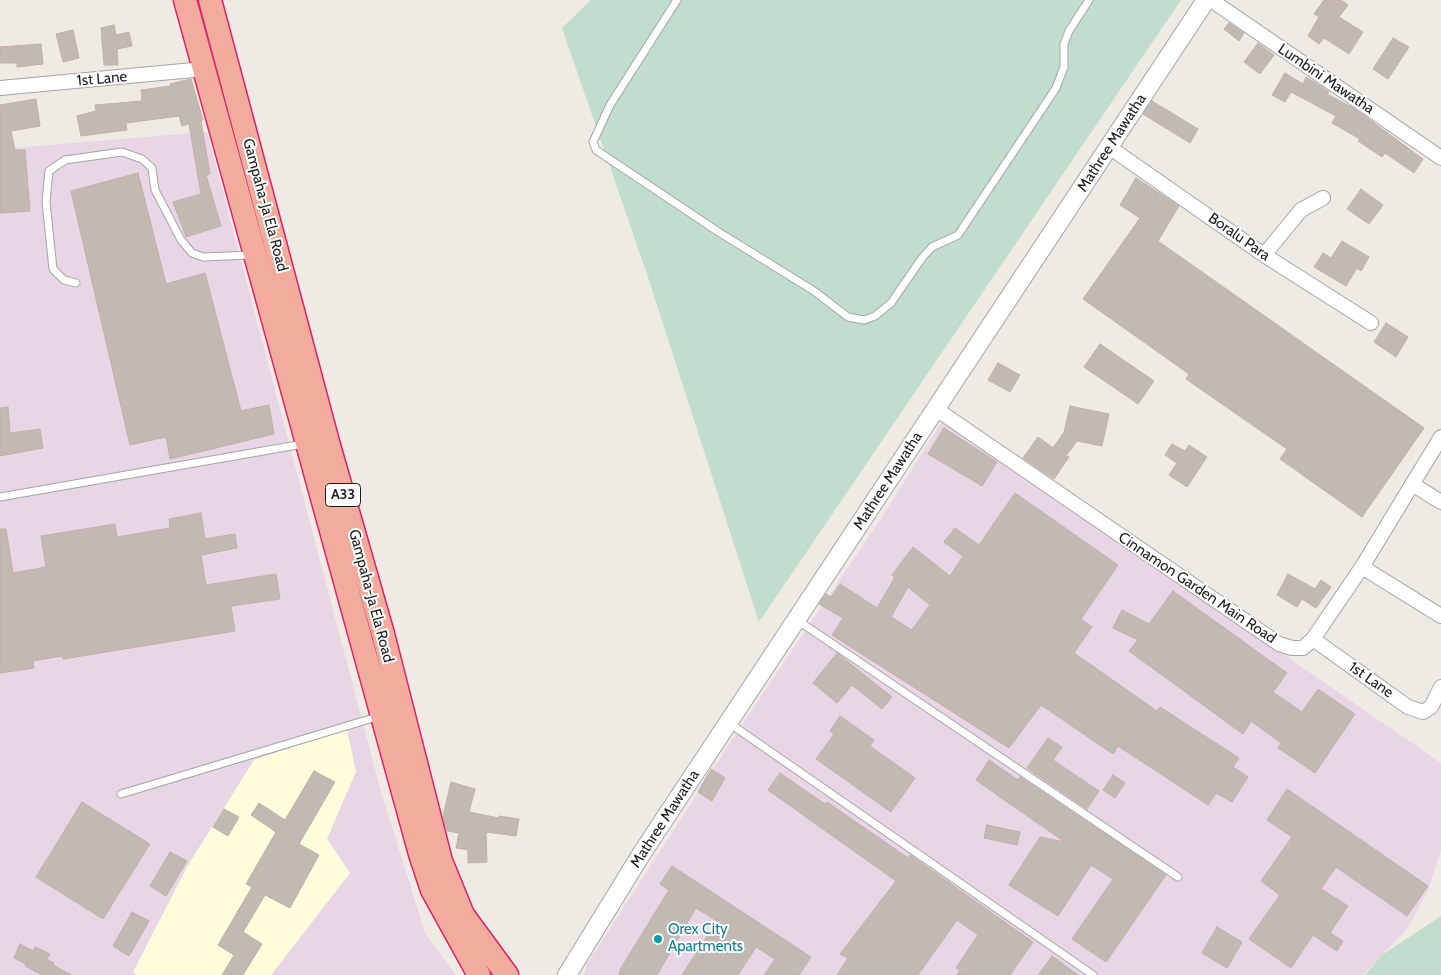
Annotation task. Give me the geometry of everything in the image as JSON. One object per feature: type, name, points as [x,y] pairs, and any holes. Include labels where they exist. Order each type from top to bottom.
[{"type":"highway","name":"Gampaha-Ja Ela Road","points":[[185,0],[255,255],[383,634],[441,861],[463,915],[508,975]]},
{"type":"highway","name":"Gampaha-Ja Ela Road","points":[[210,0],[318,443],[380,716],[432,890],[479,975]]},
{"type":"street","name":"Mathree Mawatha","points":[[558,975],[570,969],[728,723],[1206,0]]},
{"type":"street","name":"Lumbini Mawatha","points":[[1211,0],[1441,158]]},
{"type":"street","name":"1st Lane","points":[[0,88],[204,69]]},
{"type":"street","name":"Boralu Para","points":[[1109,147],[1264,255],[1372,324]]},
{"type":"street","points":[[1264,255],[1301,210],[1323,198]]},
{"type":"street","name":"Cinnamon Garden Main Road","points":[[936,409],[1284,648],[1303,648],[1313,639]]},
{"type":"street","points":[[1313,639],[1362,567],[1441,438]]},
{"type":"street","points":[[1412,484],[1441,502]]},
{"type":"street","points":[[1362,567],[1441,616]]},
{"type":"street","name":"1st Lane","points":[[1313,639],[1408,706],[1423,712],[1431,707],[1441,687]]},
{"type":"lane","points":[[677,0],[610,105],[593,142],[596,150],[717,231],[814,291],[848,317],[864,320],[875,316],[891,303],[922,258],[932,247],[958,235],[1056,88],[1064,67],[1064,44],[1069,31],[1089,0]]},
{"type":"lane","points":[[76,283],[64,280],[54,269],[46,202],[49,171],[65,160],[74,158],[122,152],[142,160],[152,168],[155,190],[172,226],[180,240],[192,252],[203,257],[255,255]]},
{"type":"lane","points":[[0,497],[318,443]]},
{"type":"lane","points":[[796,620],[1178,877]]},
{"type":"lane","points":[[121,794],[380,716]]},
{"type":"lane","points":[[728,723],[1093,975]]},
{"type":"shaded area","points":[[207,132],[381,792],[425,933],[456,975],[0,975],[0,149]]},
{"type":"shaded area","points":[[943,420],[1441,763],[1441,849],[1428,891],[1406,930],[1363,975],[584,975],[587,964],[741,726],[882,517]]},
{"type":"shaded area","points":[[347,729],[356,772],[327,839],[350,873],[271,975],[137,975],[133,972],[188,865],[254,760]]},
{"type":"green space","points":[[591,0],[1181,0],[759,622],[648,277],[562,28]]},
{"type":"green space","points":[[1441,916],[1441,975],[1365,975],[1382,955]]},
{"type":"building","points":[[1324,0],[1341,0],[1348,5],[1339,17],[1363,32],[1349,54],[1324,38],[1319,44],[1308,36],[1319,17],[1314,14]]},
{"type":"building","points":[[1229,23],[1244,33],[1239,41],[1224,29]]},
{"type":"building","points":[[114,25],[116,35],[129,32],[132,46],[117,49],[118,65],[104,65],[101,28]]},
{"type":"building","points":[[73,30],[79,58],[63,62],[56,34]]},
{"type":"building","points":[[1393,38],[1409,47],[1388,79],[1373,69]]},
{"type":"building","points":[[1258,43],[1274,55],[1260,74],[1244,62]]},
{"type":"building","points":[[41,44],[43,64],[17,67],[17,63],[0,63],[0,47]]},
{"type":"building","points":[[1285,73],[1303,84],[1306,77],[1316,83],[1329,92],[1327,94],[1355,109],[1423,159],[1414,173],[1385,153],[1382,157],[1358,141],[1360,139],[1332,123],[1336,116],[1291,92],[1285,102],[1272,95]]},
{"type":"building","points":[[191,79],[203,120],[201,121],[210,174],[206,175],[221,226],[186,237],[173,202],[201,194],[189,124],[182,126],[179,116],[126,123],[127,130],[81,136],[77,116],[96,111],[95,105],[142,101],[141,90],[171,86],[170,84]]},
{"type":"building","points":[[36,99],[40,126],[11,131],[15,150],[25,150],[30,211],[0,213],[0,105]]},
{"type":"building","points":[[1152,101],[1198,129],[1190,143],[1143,114]]},
{"type":"building","points":[[138,173],[166,284],[205,273],[241,411],[269,405],[274,434],[170,459],[166,437],[130,445],[71,191]]},
{"type":"building","points":[[1136,178],[1179,206],[1158,241],[1424,428],[1362,517],[1280,459],[1287,449],[1186,379],[1189,374],[1083,299],[1140,218],[1120,205]]},
{"type":"building","points":[[1361,189],[1383,205],[1369,224],[1347,209]]},
{"type":"building","points":[[1342,241],[1369,257],[1361,271],[1357,268],[1346,286],[1314,267],[1323,253],[1331,258]]},
{"type":"building","points":[[1386,323],[1408,337],[1396,357],[1374,342]]},
{"type":"building","points":[[1100,344],[1154,381],[1138,404],[1084,367]]},
{"type":"building","points":[[998,363],[1020,375],[1010,392],[988,380]]},
{"type":"building","points":[[1070,406],[1109,414],[1102,446],[1077,441],[1066,456],[1069,457],[1054,479],[1023,458],[1038,437],[1053,448],[1064,432]]},
{"type":"building","points":[[8,407],[10,433],[40,429],[43,448],[0,456],[0,408]]},
{"type":"building","points":[[944,428],[997,462],[982,486],[928,454]]},
{"type":"building","points":[[1172,444],[1185,451],[1189,445],[1207,457],[1187,487],[1169,475],[1177,463],[1165,455]]},
{"type":"building","points":[[1015,493],[1118,565],[1081,619],[1092,627],[1074,653],[1157,711],[1160,707],[1239,758],[1233,767],[1248,777],[1232,802],[1216,793],[1208,805],[1118,746],[1113,754],[1041,705],[1009,748],[832,635],[843,618],[819,604],[826,594],[831,597],[840,584],[877,608],[895,577],[892,575],[913,547],[950,576],[963,556],[944,542],[955,528],[979,545]],"holes":[[[908,587],[930,605],[912,630],[891,617]]]},
{"type":"building","points":[[201,513],[205,539],[235,534],[237,548],[201,555],[206,585],[276,574],[280,599],[231,606],[235,631],[63,659],[62,656],[33,661],[34,668],[0,673],[0,529],[6,529],[13,573],[46,567],[41,536],[115,524],[117,537],[170,528],[169,519]]},
{"type":"building","points":[[1288,574],[1315,589],[1321,580],[1331,587],[1316,608],[1302,599],[1297,607],[1277,595]]},
{"type":"building","points":[[1173,591],[1287,673],[1273,692],[1302,712],[1318,689],[1355,714],[1315,773],[1278,748],[1281,743],[1251,721],[1243,734],[1129,651],[1138,640],[1113,628],[1122,610],[1149,624]]},
{"type":"building","points":[[837,653],[892,697],[882,709],[852,685],[837,703],[813,683]]},
{"type":"building","points":[[840,716],[874,740],[870,746],[915,778],[891,812],[816,759],[834,734],[830,731]]},
{"type":"building","points":[[1048,738],[1062,747],[1053,760],[1099,791],[1087,809],[1027,768]]},
{"type":"building","points":[[989,760],[1018,780],[1020,777],[1166,875],[1106,962],[1072,939],[1113,879],[1091,865],[1058,916],[1009,885],[1040,837],[1065,842],[994,793],[995,788],[993,792],[976,780]]},
{"type":"building","points":[[711,769],[725,778],[712,801],[698,792]]},
{"type":"building","points":[[314,771],[335,782],[299,844],[319,855],[290,908],[265,895],[243,932],[262,944],[243,975],[222,975],[234,955],[218,945],[252,887],[246,884],[276,832],[251,815],[259,803],[285,820]]},
{"type":"building","points":[[780,773],[825,804],[827,802],[908,858],[910,855],[1033,942],[1010,975],[957,975],[960,970],[956,968],[978,935],[957,920],[918,975],[837,975],[848,958],[840,954],[896,881],[768,790]]},
{"type":"building","points":[[1113,775],[1125,783],[1115,798],[1103,790]]},
{"type":"building","points":[[451,782],[475,789],[469,812],[499,818],[499,816],[519,819],[516,836],[486,832],[487,862],[468,863],[468,850],[456,848],[459,833],[447,831],[443,816]]},
{"type":"building","points":[[1287,789],[1428,886],[1407,916],[1336,867],[1321,889],[1348,906],[1330,933],[1343,941],[1337,951],[1313,935],[1291,968],[1249,939],[1280,895],[1261,881],[1292,837],[1267,820]]},
{"type":"building","points":[[82,802],[150,844],[103,919],[36,877]]},
{"type":"building","points":[[224,809],[239,817],[228,836],[213,827]]},
{"type":"building","points":[[987,825],[1020,832],[1017,845],[984,838]]},
{"type":"building","points":[[170,852],[187,861],[166,896],[150,886]]},
{"type":"building","points":[[672,866],[811,957],[799,975],[764,975],[775,959],[756,947],[738,975],[682,975],[717,921],[696,908],[657,975],[619,975],[621,968],[669,890],[660,884]]},
{"type":"building","points":[[132,912],[149,921],[129,956],[113,946]]},
{"type":"building","points":[[1217,927],[1242,942],[1227,968],[1202,953]]},
{"type":"building","points":[[20,944],[33,951],[35,947],[50,954],[47,959],[54,963],[53,965],[71,975],[42,975],[25,966],[26,964],[14,958]]},
{"type":"building","points":[[1052,956],[1078,975],[1038,975]]},
{"type":"place","name":"Orex City Apartments","points":[[658,939]]}]
